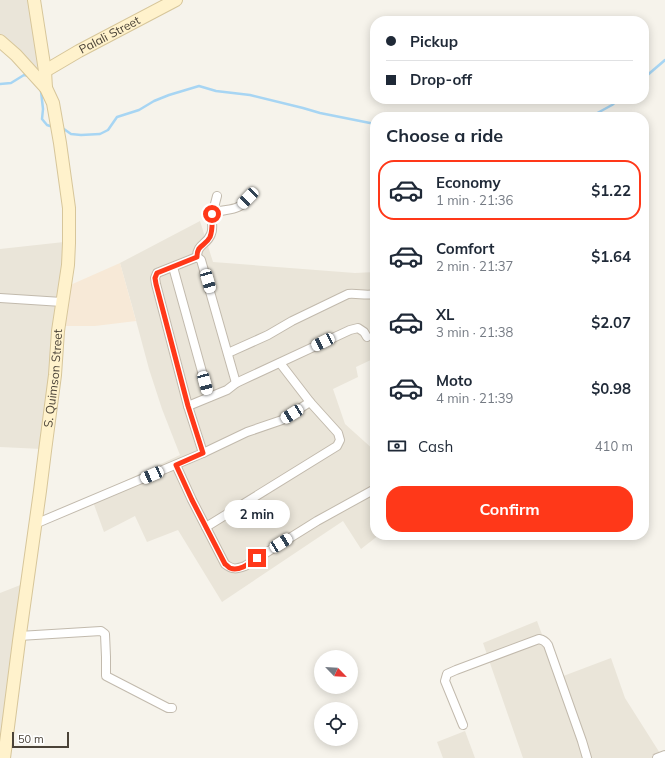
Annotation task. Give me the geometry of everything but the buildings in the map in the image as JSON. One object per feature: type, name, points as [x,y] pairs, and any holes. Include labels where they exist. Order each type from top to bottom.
[{"type":"street","name":"S. Quimson Street","points":[[4,758],[19,636],[55,375],[58,331],[68,265],[69,208],[53,103],[46,88],[45,71],[34,0]]},
{"type":"street","name":"Palali Street","points":[[45,71],[79,51],[176,0]]},
{"type":"street","points":[[0,41],[16,55],[46,88]]},
{"type":"street","points":[[197,257],[198,249],[208,240],[211,234],[212,214],[217,196]]},
{"type":"street","points":[[212,214],[219,211],[238,208],[248,198]]},
{"type":"street","points":[[197,257],[157,273],[155,278],[188,406],[203,453]]},
{"type":"street","points":[[197,257],[202,263],[236,383]]},
{"type":"street","points":[[173,267],[209,397]]},
{"type":"street","points":[[228,353],[268,335],[292,321],[348,294],[370,294]]},
{"type":"street","points":[[0,298],[62,302]]},
{"type":"street","points":[[188,406],[228,390],[236,383],[350,330],[358,328],[364,332],[367,337]]},
{"type":"street","points":[[206,527],[337,446],[340,440],[338,433],[310,402],[280,363]]},
{"type":"street","points":[[35,524],[176,465],[247,432],[282,420],[310,402]]},
{"type":"street","points":[[176,465],[225,564],[231,568],[237,569],[245,566],[317,521],[370,492]]},
{"type":"street","points":[[19,636],[101,631],[106,640],[106,676],[168,708],[172,708]]},
{"type":"street","points":[[463,725],[445,681],[447,674],[540,639],[548,645],[587,758]]},
{"type":"street","points":[[657,758],[665,755]]},
{"type":"shaded area","points":[[0,0],[35,0],[47,83],[0,44]]},
{"type":"shaded area","points":[[200,221],[213,262],[355,273],[370,272],[370,360],[356,367],[358,377],[333,389],[345,424],[370,446],[370,540],[373,540],[361,549],[343,521],[222,602],[178,530],[147,542],[135,516],[104,532],[92,499],[121,486],[120,483],[180,455],[162,409],[149,369],[120,263]]},
{"type":"shaded area","points":[[64,242],[42,449],[0,447],[0,249]]},
{"type":"shaded area","points":[[120,263],[136,321],[95,326],[55,326],[59,290]]},
{"type":"shaded area","points":[[23,584],[0,748],[0,593]]},
{"type":"shaded area","points":[[537,621],[558,678],[611,658],[625,698],[663,758],[523,758],[483,643]]},
{"type":"shaded area","points":[[465,731],[475,758],[443,758],[437,742]]},
{"type":"waterway","points":[[649,74],[665,60]]},
{"type":"waterway","points":[[0,84],[11,83],[24,75],[29,76]]},
{"type":"waterway","points":[[61,127],[71,134],[100,134],[108,130],[117,117],[139,110],[154,101],[169,95],[199,86],[216,91],[250,95],[320,113],[370,123]]},
{"type":"waterway","points":[[41,91],[43,109],[42,119],[47,125],[50,126]]},
{"type":"waterway","points":[[599,112],[613,104]]},
{"type":"route","points":[[212,214],[212,230],[210,237],[198,249],[197,257],[157,273],[155,278],[188,406],[203,453],[176,465],[225,564],[231,568],[237,569],[245,566],[257,558]]}]
